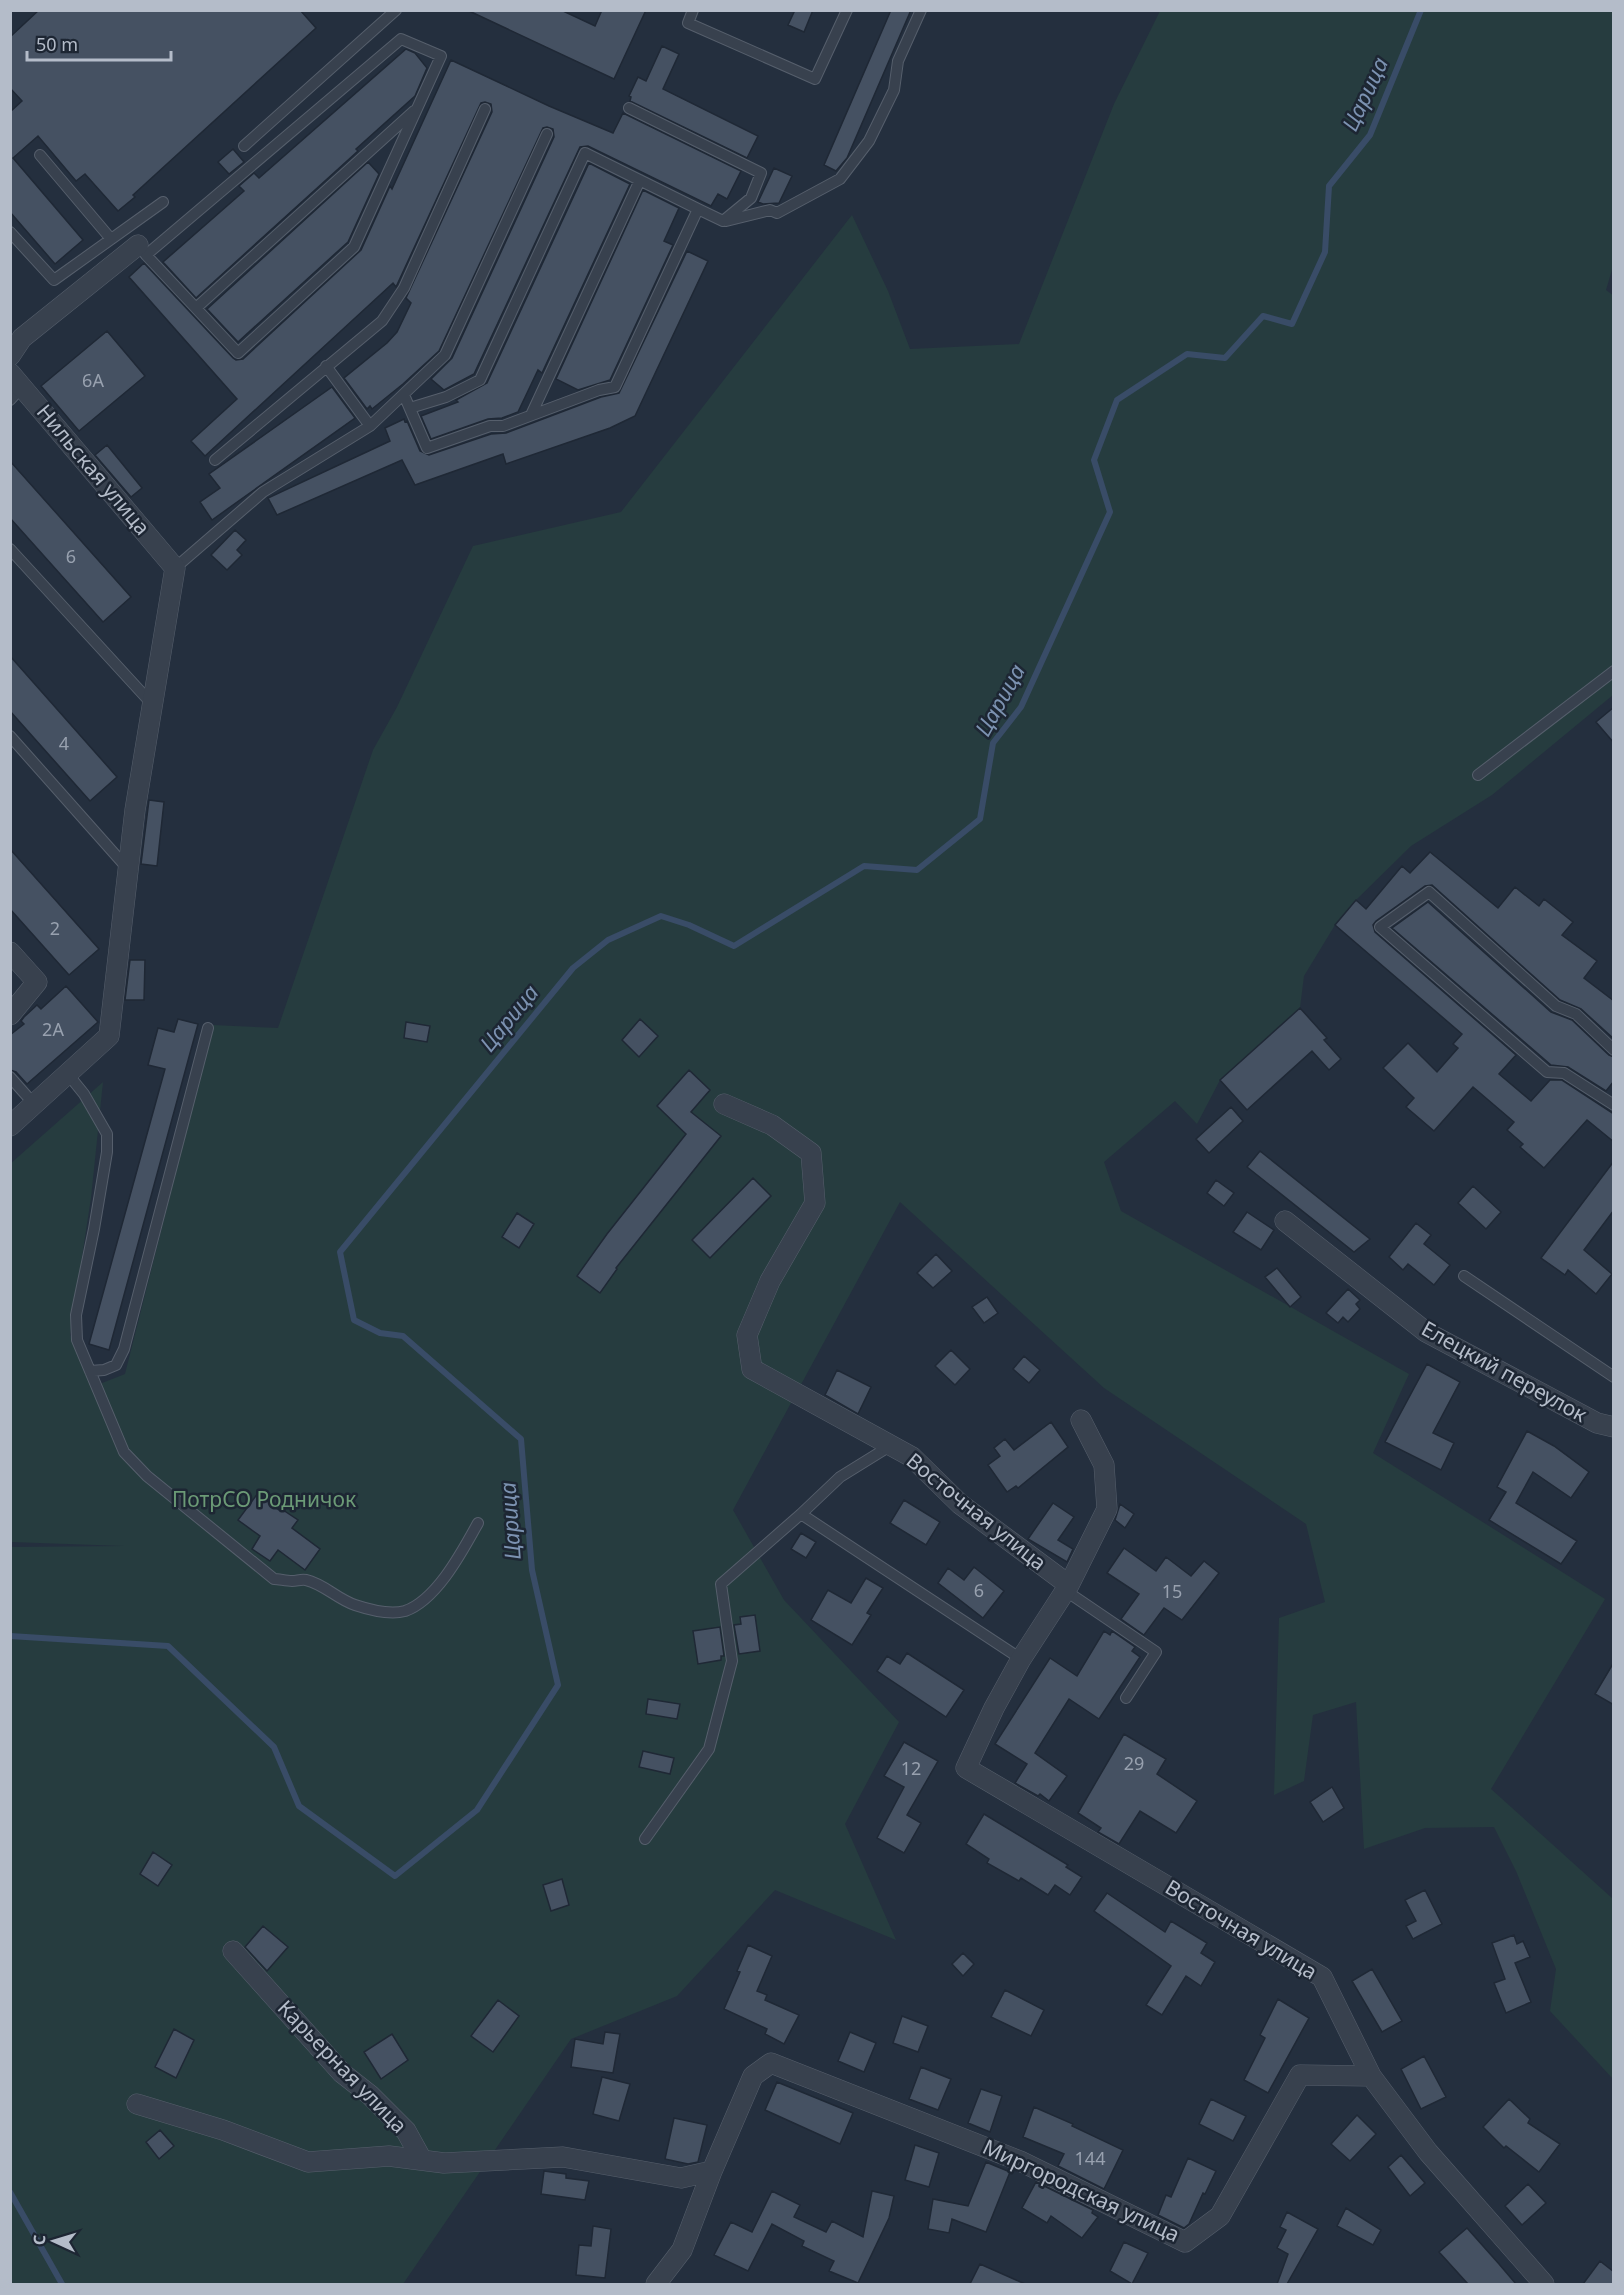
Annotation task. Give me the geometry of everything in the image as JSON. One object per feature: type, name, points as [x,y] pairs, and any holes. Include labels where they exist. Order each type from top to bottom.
[{"type":"street","points":[[10,356],[22,338],[142,250]]},
{"type":"street","name":"Нильская улица","points":[[14,386],[175,568]]},
{"type":"street","points":[[10,1126],[109,1036],[135,810],[175,568]]},
{"type":"street","points":[[10,952],[37,982],[10,1015]]},
{"type":"street","name":"Восточная улица","points":[[724,1104],[772,1125],[811,1153],[815,1203],[770,1281],[747,1335],[752,1369],[912,1457],[960,1503],[1068,1588],[1021,1659],[994,1708],[966,1767],[1322,1977],[1371,2076]]},
{"type":"street","name":"Елецкий переулок","points":[[1285,1221],[1426,1332],[1597,1423],[1614,1426]]},
{"type":"street","points":[[1068,1588],[1107,1509],[1104,1465],[1081,1420]]},
{"type":"street","name":"Карьерная улица","points":[[233,1951],[342,2073],[370,2095],[406,2132],[422,2160]]},
{"type":"street","name":"Миргородская улица","points":[[656,2284],[682,2250],[712,2171],[753,2076],[771,2062],[1020,2161],[1185,2241],[1220,2216],[1300,2075],[1371,2076]]},
{"type":"street","points":[[1371,2076],[1428,2152],[1544,2284]]},
{"type":"street","name":"Карьерная улица","points":[[137,2104],[223,2130],[308,2162],[389,2156],[444,2163],[563,2157],[681,2178],[712,2171]]},
{"type":"lane","points":[[244,146],[396,10]]},
{"type":"lane","points":[[693,10],[688,23],[815,79],[847,10]]},
{"type":"lane","points":[[410,408],[446,397],[480,380],[585,153],[723,221],[770,210],[777,213],[840,179],[869,141],[894,90],[898,61],[921,10]]},
{"type":"lane","points":[[401,39],[441,56],[354,247],[238,353],[142,250],[401,39]]},
{"type":"lane","points":[[196,308],[418,107]]},
{"type":"lane","points":[[629,108],[761,173],[751,198],[723,221]]},
{"type":"lane","points":[[214,460],[382,321],[404,288],[485,109]]},
{"type":"lane","points":[[175,568],[263,492],[370,426],[445,355],[547,134]]},
{"type":"lane","points":[[40,155],[111,239]]},
{"type":"lane","points":[[531,415],[640,180]]},
{"type":"lane","points":[[10,232],[54,280],[163,202]]},
{"type":"lane","points":[[404,395],[427,448],[490,426],[503,426],[599,390],[615,387],[698,209]]},
{"type":"lane","points":[[326,366],[370,426]]},
{"type":"lane","points":[[10,549],[152,704]]},
{"type":"lane","points":[[1478,775],[1614,671]]},
{"type":"lane","points":[[10,736],[128,870]]},
{"type":"lane","points":[[1614,1050],[1576,1014],[1556,1006],[1429,892],[1380,927],[1547,1072],[1564,1073],[1614,1105]]},
{"type":"lane","points":[[90,1371],[104,1370],[116,1365],[124,1349],[208,1028]]},
{"type":"lane","points":[[68,1073],[84,1094],[107,1134],[106,1163],[76,1315],[77,1340],[124,1452],[147,1476],[273,1579],[292,1581],[303,1579],[318,1584],[338,1598],[354,1605],[385,1612],[404,1611],[421,1601],[459,1558],[478,1523]]},
{"type":"lane","points":[[10,1077],[34,1104]]},
{"type":"lane","points":[[1464,1276],[1614,1377]]},
{"type":"lane","points":[[645,1839],[709,1749],[732,1661],[721,1584],[840,1477],[890,1446]]},
{"type":"lane","points":[[801,1514],[1021,1659]]},
{"type":"lane","points":[[1068,1588],[1156,1652],[1126,1698]]},
{"type":"green space","name":"ПотрСО Родничок","points":[[1160,11],[1613,11],[1614,263],[1606,290],[1614,296],[1613,695],[1492,795],[1411,846],[1356,900],[1335,925],[1304,976],[1300,1008],[1220,1080],[1197,1124],[1175,1101],[1104,1162],[1121,1211],[1409,1374],[1373,1453],[1605,1599],[1491,1789],[1613,1899],[1613,2079],[1550,2011],[1556,1969],[1516,1871],[1494,1827],[1425,1828],[1364,1849],[1356,1702],[1313,1715],[1304,1781],[1274,1795],[1279,1618],[1325,1602],[1306,1524],[1104,1388],[900,1202],[733,1510],[784,1600],[899,1722],[845,1824],[896,1940],[775,1890],[677,1996],[571,2039],[403,2284],[11,2284],[11,1547],[124,1546],[11,1542],[10,1164],[103,1082],[91,1198],[70,1335],[92,1387],[125,1374],[213,1025],[278,1028],[373,750],[397,707],[473,546],[621,512],[852,215],[888,291],[910,349],[1019,344],[1114,104]]},
{"type":"building","points":[[39,10],[300,10],[316,28],[118,211],[85,174],[76,181],[38,136],[13,158],[83,240],[55,264],[10,212],[10,112],[22,101],[10,88],[10,37]]},
{"type":"building","points":[[467,10],[561,10],[595,26],[602,10],[646,10],[614,79]]},
{"type":"building","points":[[795,10],[813,10],[804,32],[788,25]]},
{"type":"building","points":[[891,10],[911,10],[847,158],[836,171],[824,165]]},
{"type":"building","points":[[662,46],[679,54],[663,89],[758,136],[747,158],[630,101],[629,96],[638,77],[646,81]]},
{"type":"building","points":[[406,49],[415,53],[427,68],[415,96],[196,298],[163,262],[244,191],[239,186],[254,173],[259,178]]},
{"type":"building","points":[[451,60],[613,133],[623,113],[741,171],[727,199],[718,194],[711,206],[588,146],[580,147],[474,374],[444,390],[431,379],[452,358],[554,137],[553,129],[543,128],[439,351],[372,409],[370,406],[367,409],[344,378],[397,332],[411,303],[406,298],[492,112],[491,104],[481,103],[396,287],[393,283],[205,456],[191,441],[237,399],[129,277],[144,263],[233,358],[243,359],[361,250],[390,186],[392,189]]},
{"type":"building","points":[[233,149],[244,162],[229,174],[218,162]]},
{"type":"building","points":[[368,162],[379,174],[348,242],[238,342],[207,309]]},
{"type":"building","points":[[589,163],[630,184],[542,373],[538,370],[518,412],[502,418],[488,419],[431,439],[421,416],[458,402],[456,400],[487,383]]},
{"type":"building","points":[[774,168],[792,176],[779,203],[763,204],[758,202]]},
{"type":"building","points":[[643,190],[679,208],[664,241],[673,245],[610,380],[578,390],[556,379]]},
{"type":"building","points":[[687,251],[708,261],[635,416],[610,428],[506,464],[503,454],[415,485],[402,460],[277,515],[268,498],[390,441],[385,428],[404,419],[420,451],[429,455],[491,434],[506,433],[601,397],[619,393]]},
{"type":"building","points":[[107,331],[145,376],[79,431],[41,386]]},
{"type":"building","points":[[332,387],[355,418],[212,520],[200,502],[220,488],[209,474]]},
{"type":"building","points":[[107,445],[142,488],[131,497],[95,455]]},
{"type":"building","points":[[10,461],[131,597],[103,622],[10,518]]},
{"type":"building","points":[[235,530],[246,540],[237,550],[242,555],[227,570],[211,555]]},
{"type":"building","points":[[10,656],[117,777],[90,801],[10,711]]},
{"type":"building","points":[[1614,707],[1614,743],[1596,722]]},
{"type":"building","points":[[149,800],[164,802],[157,866],[141,864]]},
{"type":"building","points":[[10,849],[99,949],[69,975],[10,909]]},
{"type":"building","points":[[1430,852],[1498,908],[1515,887],[1539,906],[1544,899],[1573,922],[1562,935],[1597,961],[1584,978],[1614,1001],[1614,1039],[1581,1009],[1560,1000],[1432,885],[1425,886],[1376,921],[1373,925],[1375,932],[1516,1055],[1499,1074],[1531,1101],[1550,1080],[1562,1080],[1614,1114],[1614,1142],[1587,1120],[1544,1168],[1520,1147],[1523,1144],[1507,1130],[1514,1122],[1473,1087],[1434,1131],[1406,1107],[1414,1098],[1383,1068],[1408,1043],[1437,1072],[1458,1048],[1453,1044],[1462,1034],[1335,925],[1356,900],[1366,909],[1402,866],[1410,873]]},
{"type":"building","points":[[1428,902],[1551,1012],[1572,1020],[1609,1055],[1614,1057],[1614,1081],[1606,1091],[1568,1067],[1551,1065],[1392,928]]},
{"type":"building","points":[[130,960],[145,960],[144,1000],[125,1000]]},
{"type":"building","points":[[66,986],[98,1022],[27,1084],[16,1072],[10,1070],[10,1035],[24,1024],[21,1021],[37,1005],[41,1009]]},
{"type":"building","points":[[1300,1008],[1327,1038],[1324,1040],[1341,1059],[1329,1070],[1312,1051],[1247,1110],[1220,1080]]},
{"type":"building","points":[[178,1019],[198,1024],[109,1350],[89,1344],[165,1069],[148,1065],[158,1028],[174,1032]]},
{"type":"building","points":[[640,1019],[658,1036],[639,1057],[622,1040]]},
{"type":"building","points":[[406,1022],[430,1026],[427,1042],[404,1038]]},
{"type":"building","points":[[689,1070],[710,1090],[691,1112],[721,1136],[616,1268],[600,1293],[577,1276],[686,1134],[657,1106]]},
{"type":"building","points":[[1231,1107],[1243,1121],[1209,1153],[1196,1139]]},
{"type":"building","points":[[1260,1151],[1370,1239],[1354,1252],[1247,1167]]},
{"type":"building","points":[[1614,1161],[1614,1210],[1584,1250],[1612,1274],[1596,1294],[1568,1270],[1565,1275],[1541,1258]]},
{"type":"building","points":[[753,1178],[771,1196],[710,1258],[692,1240]]},
{"type":"building","points":[[1216,1180],[1234,1193],[1224,1206],[1207,1193]]},
{"type":"building","points":[[1473,1186],[1501,1212],[1486,1229],[1458,1203]]},
{"type":"building","points":[[1247,1212],[1274,1230],[1261,1250],[1233,1232]]},
{"type":"building","points":[[517,1213],[534,1224],[519,1248],[502,1237]]},
{"type":"building","points":[[1416,1223],[1431,1235],[1424,1244],[1450,1265],[1434,1285],[1408,1264],[1403,1270],[1389,1257]]},
{"type":"building","points":[[936,1254],[952,1271],[933,1288],[917,1273]]},
{"type":"building","points":[[1277,1268],[1301,1297],[1290,1307],[1265,1277]]},
{"type":"building","points":[[1348,1289],[1360,1300],[1356,1304],[1360,1309],[1348,1322],[1343,1317],[1338,1323],[1326,1313]]},
{"type":"building","points":[[987,1297],[998,1313],[984,1323],[972,1307]]},
{"type":"building","points":[[951,1350],[970,1369],[955,1385],[935,1366]]},
{"type":"building","points":[[1024,1356],[1040,1370],[1029,1383],[1013,1369]]},
{"type":"building","points":[[1427,1364],[1460,1382],[1433,1433],[1454,1443],[1441,1470],[1385,1442]]},
{"type":"building","points":[[837,1370],[871,1387],[858,1414],[825,1395]]},
{"type":"building","points":[[1051,1422],[1068,1447],[1018,1488],[1016,1486],[1007,1492],[988,1465],[1000,1456],[994,1448],[1005,1439],[1014,1450]]},
{"type":"building","points":[[1527,1431],[1554,1446],[1589,1472],[1571,1498],[1533,1472],[1516,1503],[1577,1541],[1561,1564],[1489,1520],[1506,1492],[1497,1487]]},
{"type":"building","points":[[258,1493],[279,1510],[280,1508],[298,1520],[292,1528],[320,1549],[305,1570],[278,1550],[270,1561],[252,1549],[260,1536],[238,1520]]},
{"type":"building","points":[[904,1500],[940,1522],[926,1545],[890,1523]]},
{"type":"building","points":[[1053,1503],[1074,1517],[1058,1540],[1073,1549],[1067,1562],[1028,1539]]},
{"type":"building","points":[[1120,1504],[1134,1514],[1125,1528],[1115,1520]]},
{"type":"building","points":[[801,1533],[816,1542],[806,1558],[791,1549]]},
{"type":"building","points":[[1124,1548],[1156,1571],[1166,1557],[1191,1576],[1204,1561],[1219,1573],[1182,1620],[1164,1608],[1144,1635],[1121,1619],[1139,1594],[1107,1573]]},
{"type":"building","points":[[974,1567],[1004,1591],[983,1618],[938,1583],[948,1568],[964,1580]]},
{"type":"building","points":[[866,1578],[883,1588],[867,1613],[871,1615],[852,1645],[811,1620],[828,1590],[851,1603]]},
{"type":"building","points":[[755,1615],[760,1651],[739,1654],[734,1625],[741,1624],[740,1617]]},
{"type":"building","points":[[720,1627],[724,1656],[721,1656],[721,1660],[698,1664],[693,1631]]},
{"type":"building","points":[[1104,1631],[1110,1635],[1112,1631],[1135,1647],[1132,1651],[1140,1657],[1099,1719],[1069,1699],[1035,1753],[1067,1776],[1049,1801],[1040,1794],[1038,1796],[1015,1783],[1027,1764],[995,1744],[1050,1658],[1077,1676]]},
{"type":"building","points":[[907,1653],[964,1690],[946,1717],[877,1671],[887,1656],[900,1664]]},
{"type":"building","points":[[1614,1662],[1614,1705],[1595,1694]]},
{"type":"building","points":[[648,1699],[680,1704],[677,1719],[646,1714]]},
{"type":"building","points":[[1124,1734],[1166,1759],[1157,1774],[1197,1801],[1176,1833],[1140,1811],[1119,1844],[1098,1832],[1101,1828],[1078,1813]]},
{"type":"building","points":[[904,1742],[938,1761],[907,1815],[921,1823],[904,1853],[877,1838],[904,1787],[884,1776]]},
{"type":"building","points":[[643,1751],[674,1758],[670,1774],[639,1767]]},
{"type":"building","points":[[1332,1787],[1344,1808],[1323,1822],[1310,1802]]},
{"type":"building","points":[[984,1814],[1068,1865],[1066,1867],[1082,1877],[1070,1895],[1055,1885],[1048,1895],[1021,1878],[1019,1881],[987,1863],[989,1859],[966,1844]]},
{"type":"building","points":[[153,1852],[172,1865],[158,1886],[140,1874]]},
{"type":"building","points":[[562,1879],[569,1905],[551,1911],[543,1885]]},
{"type":"building","points":[[1425,1890],[1442,1924],[1413,1939],[1406,1926],[1416,1921],[1405,1900]]},
{"type":"building","points":[[1107,1893],[1165,1932],[1171,1921],[1207,1943],[1201,1953],[1215,1962],[1201,1986],[1186,1976],[1162,2015],[1146,2005],[1171,1966],[1094,1911]]},
{"type":"building","points":[[263,1926],[288,1947],[267,1971],[245,1947]]},
{"type":"building","points":[[1514,1935],[1517,1944],[1523,1941],[1530,1957],[1515,1963],[1531,2002],[1506,2013],[1494,1983],[1505,1979],[1492,1943]]},
{"type":"building","points":[[748,1945],[772,1956],[757,1991],[767,1995],[765,2000],[799,2015],[784,2044],[765,2034],[767,2029],[724,2009],[740,1972],[737,1971]]},
{"type":"building","points":[[963,1953],[974,1964],[963,1976],[952,1964]]},
{"type":"building","points":[[1372,1969],[1402,2021],[1382,2032],[1352,1981]]},
{"type":"building","points":[[1005,1990],[1044,2010],[1031,2036],[991,2017]]},
{"type":"building","points":[[1278,1999],[1309,2018],[1268,2093],[1244,2080],[1265,2038],[1260,2035]]},
{"type":"building","points":[[498,2000],[519,2016],[493,2052],[471,2036]]},
{"type":"building","points":[[902,2016],[928,2026],[918,2052],[893,2043]]},
{"type":"building","points":[[174,2029],[194,2040],[176,2078],[155,2067]]},
{"type":"building","points":[[605,2032],[620,2034],[613,2073],[571,2067],[575,2039],[603,2044]]},
{"type":"building","points":[[850,2032],[876,2043],[864,2072],[838,2061]]},
{"type":"building","points":[[392,2034],[408,2060],[381,2079],[364,2052]]},
{"type":"building","points":[[1424,2056],[1446,2097],[1421,2109],[1401,2069]]},
{"type":"building","points":[[921,2067],[951,2079],[938,2110],[909,2099]]},
{"type":"building","points":[[602,2077],[630,2084],[619,2121],[593,2114]]},
{"type":"building","points":[[777,2082],[853,2113],[840,2144],[765,2110]]},
{"type":"building","points":[[981,2089],[1002,2096],[990,2132],[968,2123]]},
{"type":"building","points":[[1211,2099],[1246,2116],[1233,2141],[1199,2124]]},
{"type":"building","points":[[1509,2099],[1530,2119],[1528,2123],[1560,2144],[1539,2172],[1506,2146],[1504,2148],[1483,2127]]},
{"type":"building","points":[[1034,2107],[1123,2150],[1104,2189],[1058,2166],[1064,2154],[1023,2137]]},
{"type":"building","points":[[1357,2115],[1376,2134],[1350,2161],[1331,2144]]},
{"type":"building","points":[[674,2118],[707,2125],[698,2162],[688,2164],[665,2159]]},
{"type":"building","points":[[160,2130],[174,2146],[159,2159],[146,2142]]},
{"type":"building","points":[[915,2145],[939,2153],[929,2187],[905,2180]]},
{"type":"building","points":[[1401,2155],[1425,2183],[1410,2196],[1388,2167]]},
{"type":"building","points":[[1188,2158],[1216,2171],[1189,2224],[1184,2228],[1158,2215],[1166,2195],[1171,2197]]},
{"type":"building","points":[[986,2162],[1010,2172],[986,2232],[952,2219],[949,2233],[928,2229],[933,2199],[968,2206]]},
{"type":"building","points":[[544,2171],[566,2174],[566,2178],[589,2181],[585,2200],[541,2194]]},
{"type":"building","points":[[1036,2182],[1093,2210],[1092,2213],[1098,2217],[1082,2238],[1051,2216],[1047,2223],[1022,2208]]},
{"type":"building","points":[[1528,2184],[1546,2203],[1522,2225],[1505,2206]]},
{"type":"building","points":[[772,2191],[800,2205],[794,2217],[826,2232],[832,2221],[863,2237],[872,2191],[894,2196],[889,2218],[858,2283],[829,2271],[834,2261],[802,2246],[804,2241],[772,2224],[748,2271],[714,2255],[731,2222],[752,2232]]},
{"type":"building","points":[[1346,2208],[1381,2230],[1373,2245],[1337,2226]]},
{"type":"building","points":[[1287,2212],[1318,2229],[1287,2284],[1277,2284],[1288,2254],[1277,2248],[1286,2230],[1280,2227]]},
{"type":"building","points":[[593,2226],[611,2229],[605,2278],[576,2275],[579,2245],[591,2246]]},
{"type":"building","points":[[1467,2228],[1516,2284],[1468,2284],[1439,2252]]},
{"type":"building","points":[[1124,2242],[1148,2253],[1132,2284],[1110,2271]]},
{"type":"building","points":[[1600,2261],[1614,2272],[1614,2284],[1583,2284]]},
{"type":"building","points":[[980,2264],[1025,2284],[970,2284]]},
{"type":"waterway","name":"Царица","points":[[10,1636],[168,1646],[274,1747],[299,1806],[395,1876],[477,1810],[558,1685],[532,1570],[521,1439],[403,1336],[380,1333],[354,1320],[340,1252],[573,968],[608,940],[661,916],[689,925],[734,946],[864,866],[917,870],[980,819],[993,743],[1021,707],[1110,512],[1094,460],[1117,400],[1187,354],[1225,358],[1263,316],[1292,324],[1325,252],[1329,186],[1370,135],[1421,10]]},
{"type":"waterway","name":"Царица","points":[[10,2192],[62,2284]]}]
